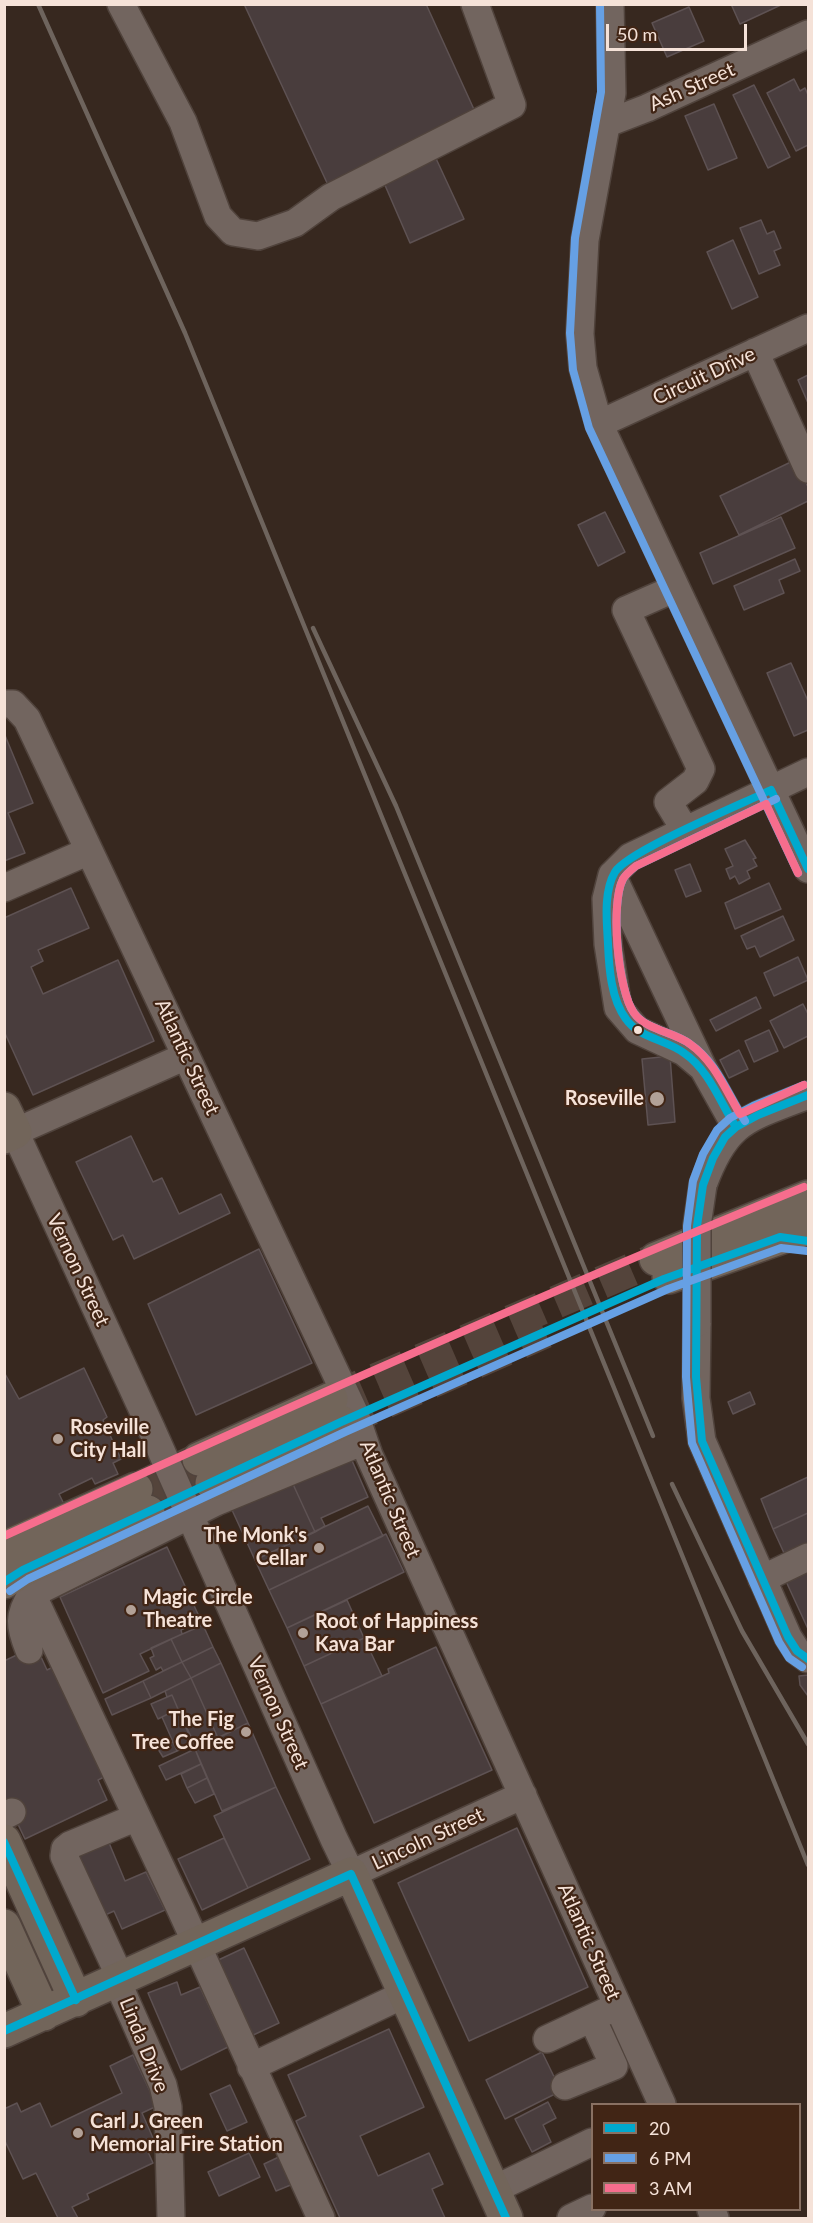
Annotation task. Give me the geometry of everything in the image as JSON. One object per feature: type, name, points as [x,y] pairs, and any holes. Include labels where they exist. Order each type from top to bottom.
[{"type":"main road","points":[[799,1235],[660,1269],[808,1197]]},
{"type":"main road","points":[[205,1472],[346,1421]]},
{"type":"main road","points":[[4,1548],[142,1501],[23,1570],[18,1588]]},
{"type":"main road","points":[[7,1823],[76,2000]]},
{"type":"main road","name":"Lincoln Street","points":[[4,2031],[351,1874]]},
{"type":"main road","name":"Vernon Street","points":[[351,1874],[500,2204]]},
{"type":"main road","points":[[4,1926],[44,2014]]},
{"type":"street","points":[[121,4],[183,122],[218,216],[234,232],[258,236],[295,223],[331,197],[512,105],[475,4]]},
{"type":"street","points":[[610,4],[612,93],[585,240],[580,334],[583,368],[599,424],[808,869]]},
{"type":"street","name":"Ash Street","points":[[608,123],[647,108],[808,34]]},
{"type":"street","name":"Circuit Drive","points":[[599,424],[808,328]]},
{"type":"street","points":[[755,352],[808,469]]},
{"type":"street","points":[[676,588],[626,610],[701,769],[695,781],[668,802],[685,830]]},
{"type":"street","name":"Atlantic Street","points":[[9,704],[27,719],[356,1414],[346,1421],[523,1795],[662,2103]]},
{"type":"street","points":[[703,1068],[684,1052],[637,1030],[618,1008],[608,944],[606,899],[612,875],[630,857],[808,772]]},
{"type":"street","points":[[4,888],[89,851]]},
{"type":"street","points":[[612,875],[703,1068],[736,1127]]},
{"type":"street","points":[[8,1126],[186,1056]]},
{"type":"street","points":[[808,1095],[736,1127],[725,1137],[712,1158],[703,1185],[698,1226],[696,1398],[702,1440],[789,1638],[797,1651],[808,1659]]},
{"type":"street","name":"Vernon Street","points":[[8,1126],[190,1514],[351,1874]]},
{"type":"street","points":[[18,1588],[190,1514],[346,1421]]},
{"type":"street","points":[[762,1579],[808,1557]]},
{"type":"street","points":[[18,1588],[21,1633],[29,1650]]},
{"type":"street","points":[[18,1588],[137,1817],[321,2218]]},
{"type":"street","name":"Lincoln Street","points":[[351,1874],[523,1795]]},
{"type":"street","name":"Linda Drive","points":[[137,1817],[70,1845],[65,1849],[64,1856],[163,2085],[168,2107],[171,2218]]},
{"type":"street","points":[[251,2067],[405,1994]]},
{"type":"street","points":[[547,2039],[618,2006]]},
{"type":"street","points":[[566,2086],[614,2066],[592,2018]]},
{"type":"street","points":[[500,2204],[591,2143]]},
{"type":"street","points":[[571,2218],[591,2208]]},
{"type":"building","points":[[244,4],[426,4],[477,116],[328,185]]},
{"type":"building","points":[[731,4],[783,4],[740,24]]},
{"type":"building","points":[[689,7],[704,41],[667,57],[652,23]]},
{"type":"building","points":[[794,79],[800,91],[805,88],[808,95],[808,145],[796,151],[767,93]]},
{"type":"building","points":[[754,85],[790,157],[768,168],[733,95]]},
{"type":"building","points":[[714,104],[737,158],[708,170],[685,116]]},
{"type":"building","points":[[433,152],[464,219],[410,243],[381,176]]},
{"type":"building","points":[[761,220],[767,234],[774,231],[781,248],[774,251],[780,265],[759,274],[740,228]]},
{"type":"building","points":[[733,240],[758,297],[732,309],[707,252]]},
{"type":"building","points":[[808,375],[808,403],[798,380]]},
{"type":"building","points":[[795,460],[808,487],[808,501],[739,535],[720,496]]},
{"type":"building","points":[[605,512],[625,552],[598,566],[578,525]]},
{"type":"building","points":[[781,517],[795,548],[713,584],[700,553]]},
{"type":"building","points":[[795,559],[800,571],[779,580],[784,593],[744,610],[734,586]]},
{"type":"building","points":[[791,663],[808,701],[808,730],[794,736],[767,673]]},
{"type":"building","points":[[4,733],[33,803],[8,813],[25,853],[4,861]]},
{"type":"building","points":[[745,840],[756,858],[753,859],[757,866],[747,871],[750,878],[739,884],[735,876],[730,879],[726,869],[733,866],[725,849]]},
{"type":"building","points":[[690,864],[701,891],[686,897],[675,870]]},
{"type":"building","points":[[769,883],[781,909],[735,929],[725,903]]},
{"type":"building","points":[[71,888],[89,928],[38,950],[43,961],[31,967],[43,994],[118,960],[154,1041],[33,1095],[4,1031],[4,918]]},
{"type":"building","points":[[783,916],[794,940],[760,957],[755,946],[747,949],[741,936]]},
{"type":"building","points":[[798,957],[808,980],[774,996],[764,973]]},
{"type":"building","points":[[756,997],[761,1008],[716,1031],[710,1020]]},
{"type":"building","points":[[803,1004],[808,1014],[808,1036],[784,1048],[770,1021]]},
{"type":"building","points":[[769,1030],[778,1051],[754,1062],[745,1041]]},
{"type":"building","points":[[739,1050],[748,1069],[729,1078],[720,1060]]},
{"type":"building","points":[[670,1056],[675,1122],[648,1125],[642,1059]]},
{"type":"building","points":[[131,1136],[153,1182],[162,1178],[179,1214],[221,1194],[230,1213],[134,1259],[123,1235],[113,1240],[76,1162]]},
{"type":"building","points":[[259,1249],[312,1363],[196,1415],[148,1304]]},
{"type":"building","name":"Roseville City Hall","points":[[84,1368],[107,1417],[103,1420],[121,1459],[113,1463],[118,1474],[95,1484],[92,1478],[59,1494],[64,1504],[4,1532],[4,1372],[19,1399]]},
{"type":"building","points":[[750,1392],[755,1404],[733,1414],[728,1402]]},
{"type":"building","points":[[350,1456],[368,1497],[321,1518],[325,1526],[315,1532],[292,1482]]},
{"type":"building","points":[[808,1477],[808,1513],[773,1529],[761,1499]]},
{"type":"building","points":[[292,1482],[315,1532],[255,1560],[232,1510]]},
{"type":"building","points":[[157,1486],[164,1501],[156,1505],[149,1491]]},
{"type":"building","name":"The Monk's Cellar","points":[[368,1506],[383,1536],[269,1590],[255,1560]]},
{"type":"building","points":[[808,1513],[808,1543],[784,1553],[773,1529]]},
{"type":"building","points":[[386,1534],[404,1572],[287,1628],[269,1590]]},
{"type":"building","name":"Magic Circle Theatre","points":[[167,1547],[203,1625],[197,1627],[195,1623],[181,1630],[182,1634],[140,1654],[149,1671],[103,1693],[60,1597]]},
{"type":"building","points":[[808,1566],[808,1629],[784,1577]]},
{"type":"building","points":[[347,1600],[364,1638],[304,1666],[287,1628]]},
{"type":"building","points":[[203,1625],[213,1647],[182,1662],[171,1639]]},
{"type":"building","points":[[364,1638],[382,1676],[321,1704],[304,1666]]},
{"type":"building","points":[[171,1639],[182,1662],[163,1671],[161,1667],[156,1670],[150,1658],[154,1656],[151,1648]]},
{"type":"building","points":[[36,1646],[47,1670],[61,1663],[112,1773],[98,1780],[107,1800],[25,1839],[4,1795],[4,1661]]},
{"type":"building","points":[[213,1647],[221,1663],[191,1678],[182,1662]]},
{"type":"building","points":[[436,1647],[492,1770],[374,1823],[321,1704],[389,1673],[388,1669]]},
{"type":"building","points":[[182,1662],[191,1678],[151,1698],[143,1681]]},
{"type":"building","points":[[221,1663],[248,1723],[218,1738],[191,1678]]},
{"type":"building","points":[[808,1675],[808,1696],[800,1685],[799,1676]]},
{"type":"building","points":[[191,1678],[218,1738],[195,1749],[172,1695],[167,1697],[165,1691]]},
{"type":"building","points":[[143,1681],[151,1698],[112,1715],[105,1699]]},
{"type":"building","points":[[172,1695],[178,1709],[158,1719],[151,1704]]},
{"type":"building","points":[[178,1709],[194,1743],[177,1751],[162,1717]]},
{"type":"building","points":[[248,1723],[276,1787],[222,1811],[195,1749]]},
{"type":"building","points":[[173,1742],[177,1751],[163,1757],[158,1749]]},
{"type":"building","points":[[195,1749],[201,1764],[166,1780],[159,1766]]},
{"type":"building","points":[[201,1764],[207,1778],[187,1788],[181,1774]]},
{"type":"building","points":[[207,1778],[214,1794],[195,1803],[187,1788]]},
{"type":"building","points":[[276,1787],[310,1859],[248,1888],[214,1816]]},
{"type":"building","points":[[517,1828],[588,1987],[469,2041],[398,1883]]},
{"type":"building","points":[[107,1838],[125,1881],[146,1872],[165,1910],[122,1929],[114,1911],[103,1916],[76,1851]]},
{"type":"building","points":[[224,1838],[248,1888],[202,1910],[178,1859]]},
{"type":"building","points":[[244,1948],[279,2023],[249,2037],[214,1962]]},
{"type":"building","points":[[177,1982],[181,1995],[200,1987],[228,2047],[181,2070],[148,1993]]},
{"type":"building","points":[[389,2029],[424,2107],[360,2136],[378,2176],[429,2153],[443,2184],[432,2189],[445,2218],[340,2218],[296,2121],[306,2116],[288,2075]]},
{"type":"building","points":[[542,2052],[561,2091],[505,2119],[486,2080]]},
{"type":"building","name":"Carl J. Green Memorial Fire Station","points":[[133,2055],[157,2106],[142,2113],[153,2138],[144,2143],[153,2163],[87,2194],[89,2199],[72,2207],[78,2218],[58,2218],[36,2173],[23,2179],[4,2139],[4,2109],[17,2103],[21,2112],[40,2103],[51,2127],[122,2093],[110,2066]]},
{"type":"building","points":[[230,2085],[247,2122],[227,2131],[210,2094]]},
{"type":"building","points":[[548,2102],[556,2118],[543,2125],[551,2142],[532,2152],[515,2119]]},
{"type":"building","points":[[249,2153],[260,2177],[219,2196],[208,2172]]},
{"type":"building","points":[[285,2154],[298,2182],[276,2191],[264,2164]]},
{"type":"tunnel","points":[[331,1399],[656,1259]]},
{"type":"tunnel","points":[[341,1422],[545,1332]]},
{"type":"tunnel","points":[[136,1489],[199,1459]]},
{"type":"tunnel","points":[[148,1512],[212,1483]]},
{"type":"railway","points":[[38,4],[185,333],[808,1865]]},
{"type":"railway","points":[[313,628],[396,806],[653,1436]]},
{"type":"railway","points":[[672,1484],[742,1631],[808,1744]]},
{"type":"transit line","points":[[600,4],[601,92],[575,238],[570,333],[573,370],[589,428],[798,873]]},
{"type":"transit line","name":"20","points":[[736,1127],[707,1077],[693,1060],[677,1049],[638,1030],[621,1011],[614,993],[609,963],[607,898],[611,880],[624,863],[641,852],[687,828],[771,790],[808,869]]},
{"type":"transit line","points":[[745,1121],[715,1069],[699,1051],[683,1040],[639,1019],[634,1013],[628,1002],[620,968],[617,907],[623,879],[636,866],[776,799]]},
{"type":"transit line","points":[[798,873],[766,804],[632,869],[623,879],[619,891],[617,927],[620,968],[628,1002],[634,1013],[639,1019],[683,1040],[698,1051],[718,1076],[740,1114],[804,1085]]},
{"type":"transit line","points":[[802,1667],[789,1658],[779,1642],[692,1443],[686,1377],[687,1226],[693,1181],[703,1154],[717,1130],[730,1118],[804,1085]]},
{"type":"transit line","name":"20","points":[[808,1095],[758,1115],[736,1127],[725,1137],[713,1158],[703,1185],[697,1226],[696,1377],[702,1441],[788,1637],[797,1651],[808,1659]]},
{"type":"transit line","points":[[4,1536],[402,1358],[804,1187]]},
{"type":"transit line","name":"20","points":[[4,1582],[23,1570],[341,1422],[664,1279],[780,1237],[808,1241]]},
{"type":"transit line","points":[[10,1591],[28,1579],[345,1432],[668,1289],[781,1248],[807,1251]]},
{"type":"transit line","name":"20","points":[[4,1842],[76,2000]]},
{"type":"transit line","name":"20","points":[[4,2031],[351,1874],[506,2218]]},
{"type":"place","name":"Roseville","points":[[657,1099]]},
{"type":"place","name":"Roseville City Hall","points":[[58,1439]]},
{"type":"place","name":"The Monk's Cellar","points":[[319,1548]]},
{"type":"place","name":"Magic Circle Theatre","points":[[131,1610]]},
{"type":"place","name":"Root of Happiness Kava Bar","points":[[303,1633]]},
{"type":"place","name":"The Fig Tree Coffee","points":[[246,1732]]},
{"type":"place","name":"Carl J. Green Memorial Fire Station","points":[[78,2133]]}]
